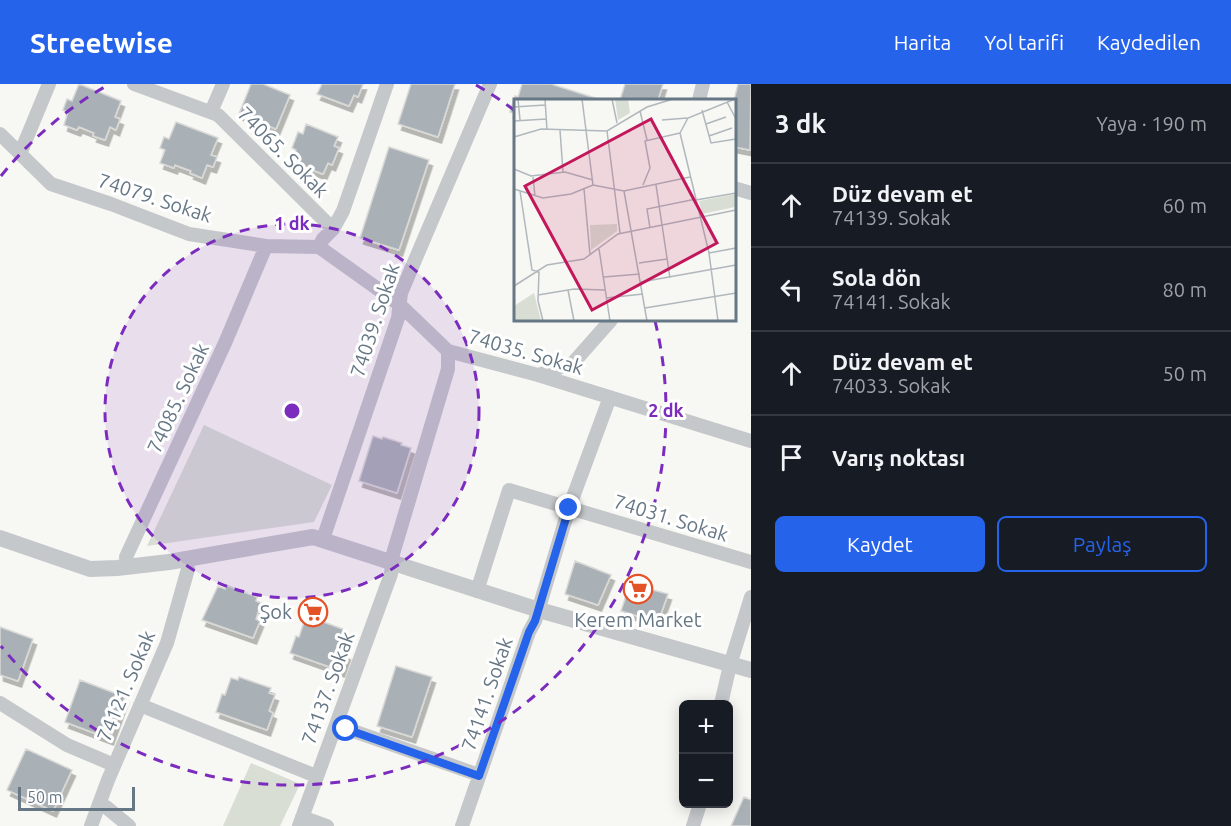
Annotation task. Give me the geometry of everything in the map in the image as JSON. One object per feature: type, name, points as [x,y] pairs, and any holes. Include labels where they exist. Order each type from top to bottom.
[{"type":"street","points":[[20,154],[49,84]]},
{"type":"street","name":"74065. Sokak","points":[[134,84],[218,115],[333,229]]},
{"type":"street","points":[[211,112],[223,84]]},
{"type":"street","points":[[319,247],[322,239],[333,229],[343,211],[387,84]]},
{"type":"street","name":"74039. Sokak","points":[[323,539],[398,318],[401,293],[490,84]]},
{"type":"street","points":[[699,99],[703,84]]},
{"type":"street","name":"74079. Sokak","points":[[0,134],[51,184],[189,234],[266,246],[319,247]]},
{"type":"street","points":[[736,188],[751,193]]},
{"type":"street","name":"74085. Sokak","points":[[128,567],[126,557],[225,344],[266,246]]},
{"type":"street","name":"74035. Sokak","points":[[319,247],[399,304],[448,351],[538,375],[751,441]]},
{"type":"street","points":[[538,375],[573,363],[610,321]]},
{"type":"street","name":"74137. Sokak","points":[[301,822],[391,574],[448,369],[448,351]]},
{"type":"street","name":"74141. Sokak","points":[[462,826],[529,632],[539,610],[569,508],[610,397]]},
{"type":"street","name":"74031. Sokak","points":[[477,591],[509,490],[751,562]]},
{"type":"street","points":[[0,538],[90,569],[128,567],[186,559],[313,537],[539,610],[751,670]]},
{"type":"street","name":"74121. Sokak","points":[[91,826],[114,765],[167,643],[188,569],[186,559]]},
{"type":"street","points":[[722,700],[730,664],[751,597]]},
{"type":"street","points":[[0,703],[68,745],[114,765]]},
{"type":"street","points":[[140,705],[316,776]]},
{"type":"street","points":[[336,725],[479,776]]},
{"type":"street","points":[[99,804],[129,826]]},
{"type":"street","points":[[693,826],[699,808]]},
{"type":"street","points":[[301,822],[327,826]]},
{"type":"shaded area","points":[[204,425],[332,485],[314,522],[147,546]]},
{"type":"shaded area","points":[[251,763],[300,784],[280,826],[223,826]]},
{"type":"building","points":[[79,84],[121,101],[115,117],[120,119],[116,130],[110,127],[105,140],[79,127],[77,130],[64,125],[68,112],[63,110],[67,99],[72,101]]},
{"type":"building","points":[[251,84],[263,84],[290,95],[276,129],[239,114]]},
{"type":"building","points":[[322,84],[363,84],[358,97],[354,95],[349,106],[317,94]]},
{"type":"building","points":[[411,84],[455,84],[438,137],[398,124]]},
{"type":"building","points":[[522,84],[551,84],[595,98],[514,99],[515,96],[518,97]]},
{"type":"building","points":[[625,84],[663,84],[658,99],[620,99]]},
{"type":"building","points":[[738,84],[751,84],[750,150],[736,147],[734,99]]},
{"type":"building","points":[[514,99],[514,113],[510,112]]},
{"type":"building","points":[[176,122],[218,138],[211,155],[217,157],[213,167],[207,165],[202,178],[175,165],[174,168],[160,163],[165,150],[160,148],[164,137],[169,139]]},
{"type":"building","points":[[306,124],[338,137],[334,146],[339,148],[332,165],[328,163],[323,174],[291,162],[296,150],[292,148],[298,132],[303,134]]},
{"type":"building","points":[[389,147],[429,160],[399,250],[360,238]]},
{"type":"building","points":[[373,436],[402,443],[401,445],[411,448],[397,493],[359,481]]},
{"type":"building","points":[[575,561],[611,575],[598,605],[565,594]]},
{"type":"building","points":[[630,584],[668,594],[658,622],[621,611]]},
{"type":"building","points":[[226,585],[257,597],[256,601],[261,603],[256,619],[260,621],[253,638],[202,620],[218,586],[225,589]]},
{"type":"building","points":[[313,618],[345,630],[343,634],[348,636],[343,652],[347,654],[341,671],[290,653],[305,619],[312,622]]},
{"type":"building","points":[[0,627],[33,639],[18,681],[0,675]]},
{"type":"building","points":[[396,666],[432,677],[412,737],[377,726]]},
{"type":"building","points":[[239,677],[271,688],[269,693],[275,695],[269,711],[273,713],[267,730],[216,712],[231,678],[238,680]]},
{"type":"building","points":[[80,680],[125,697],[110,739],[65,722]]},
{"type":"building","points":[[26,749],[72,770],[53,811],[7,790]]},
{"type":"building","points":[[744,797],[751,800],[751,826],[731,826]]},
{"type":"place","name":"Kerem Market","points":[[638,589]]},
{"type":"place","name":"Şok","points":[[313,612]]},
{"type":"route","points":[[346,729],[479,776],[529,632],[535,621],[569,508]]}]
